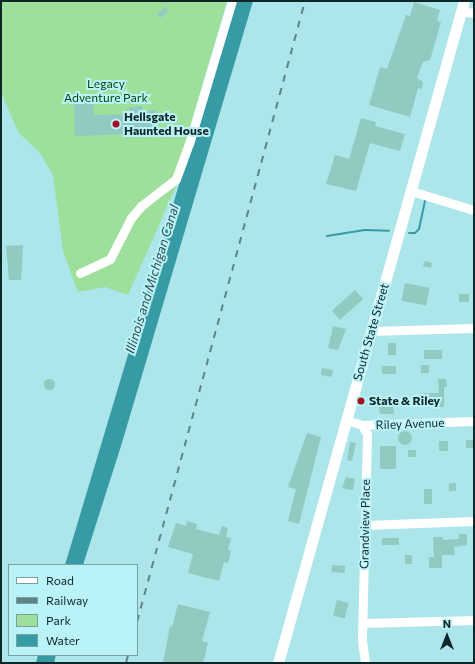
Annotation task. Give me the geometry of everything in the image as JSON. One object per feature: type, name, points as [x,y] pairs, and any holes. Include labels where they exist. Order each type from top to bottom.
[{"type":"main road","name":"South State Street","points":[[278,663],[462,6]]},
{"type":"street","points":[[80,273],[110,259],[131,218],[142,206],[176,179],[187,152],[232,1]]},
{"type":"street","points":[[462,6],[474,13]]},
{"type":"street","points":[[411,191],[474,210]]},
{"type":"street","points":[[371,331],[474,328]]},
{"type":"street","name":"Riley Avenue","points":[[346,420],[362,426],[474,422]]},
{"type":"street","name":"Grandview Place","points":[[362,426],[367,434],[363,623],[365,663]]},
{"type":"street","points":[[364,525],[474,521]]},
{"type":"street","points":[[363,623],[474,620]]},
{"type":"green space","name":"Legacy Adventure Park","points":[[1,1],[227,1],[181,158],[178,182],[128,295],[105,287],[78,292],[63,251],[53,175],[40,153],[18,132],[2,94]]},
{"type":"water","name":"Illinois and Michigan Canal","points":[[234,1],[253,1],[121,446],[83,564],[65,564]]},
{"type":"water","points":[[38,656],[56,656],[54,663],[36,663]]},
{"type":"building","points":[[414,2],[440,10],[437,21],[441,22],[430,60],[423,62],[417,78],[423,82],[422,89],[418,88],[410,117],[369,105],[380,67],[387,69],[406,15],[410,16]]},
{"type":"building","points":[[165,7],[169,11],[160,18],[157,14]]},
{"type":"building","name":"Hellsgate Haunted House","points":[[93,98],[94,115],[130,114],[129,107],[142,106],[142,111],[156,110],[157,133],[75,136],[74,99]]},
{"type":"building","points":[[361,118],[376,122],[375,126],[405,134],[400,151],[370,143],[356,191],[326,184],[335,155],[349,159]]},
{"type":"building","points":[[23,245],[21,280],[9,280],[6,246]]},
{"type":"building","points":[[425,261],[432,263],[431,268],[423,266]]},
{"type":"building","points":[[405,283],[430,288],[426,305],[402,301]]},
{"type":"building","points":[[355,290],[363,299],[340,320],[332,311]]},
{"type":"building","points":[[459,294],[469,294],[469,302],[459,302]]},
{"type":"building","points":[[333,326],[346,329],[338,350],[328,348]]},
{"type":"building","points":[[388,343],[396,343],[396,355],[388,355]]},
{"type":"building","points":[[424,350],[442,350],[442,359],[424,359]]},
{"type":"building","points":[[421,365],[429,365],[429,373],[421,373]]},
{"type":"building","points":[[382,366],[396,366],[396,374],[382,374]]},
{"type":"building","points":[[322,368],[333,370],[332,377],[321,375]]},
{"type":"building","points":[[49,378],[53,380],[55,384],[53,388],[49,390],[45,388],[43,384],[45,380]]},
{"type":"building","points":[[438,379],[446,379],[447,387],[444,387],[444,407],[424,406],[424,393],[439,393]]},
{"type":"building","points":[[393,404],[394,414],[380,414],[379,405]]},
{"type":"building","points":[[405,431],[410,433],[412,438],[410,443],[405,445],[400,443],[398,438],[400,433]]},
{"type":"building","points":[[307,433],[321,437],[299,524],[288,521],[296,489],[288,487]]},
{"type":"building","points":[[466,440],[474,440],[474,448],[466,448]]},
{"type":"building","points":[[439,441],[448,441],[448,451],[439,451]]},
{"type":"building","points":[[350,442],[356,443],[352,461],[347,460]]},
{"type":"building","points":[[380,446],[396,446],[396,469],[380,469]]},
{"type":"building","points":[[408,450],[416,450],[416,457],[408,457]]},
{"type":"building","points":[[346,477],[355,479],[353,490],[342,488]]},
{"type":"building","points":[[449,483],[456,483],[456,491],[449,491]]},
{"type":"building","points":[[424,489],[432,489],[432,504],[424,504]]},
{"type":"building","points":[[187,521],[197,524],[196,529],[219,535],[222,526],[228,528],[226,537],[231,538],[228,550],[231,551],[228,563],[224,562],[219,581],[188,573],[193,554],[168,547],[176,523],[186,526]]},
{"type":"building","points":[[459,534],[467,534],[467,545],[454,547],[455,555],[442,555],[442,568],[429,568],[429,557],[434,557],[433,537],[443,537],[443,540],[459,539]]},
{"type":"building","points":[[382,538],[399,538],[399,545],[382,545]]},
{"type":"building","points":[[405,555],[412,555],[412,564],[405,564]]},
{"type":"building","points":[[332,565],[345,566],[344,573],[332,572]]},
{"type":"building","points":[[337,600],[349,603],[345,618],[333,616]]},
{"type":"building","points":[[178,604],[210,612],[202,641],[208,643],[203,663],[163,663],[170,626],[172,627]]},
{"type":"waterway","points":[[409,233],[415,233],[419,229],[425,201]]},
{"type":"waterway","points":[[327,236],[365,230],[389,231]]},
{"type":"railway","points":[[138,618],[305,1]]},
{"type":"railway","points":[[126,663],[128,656]]},
{"type":"place","name":"Hellsgate Haunted House","points":[[116,124]]},
{"type":"place","name":"State & Riley","points":[[361,401]]}]
